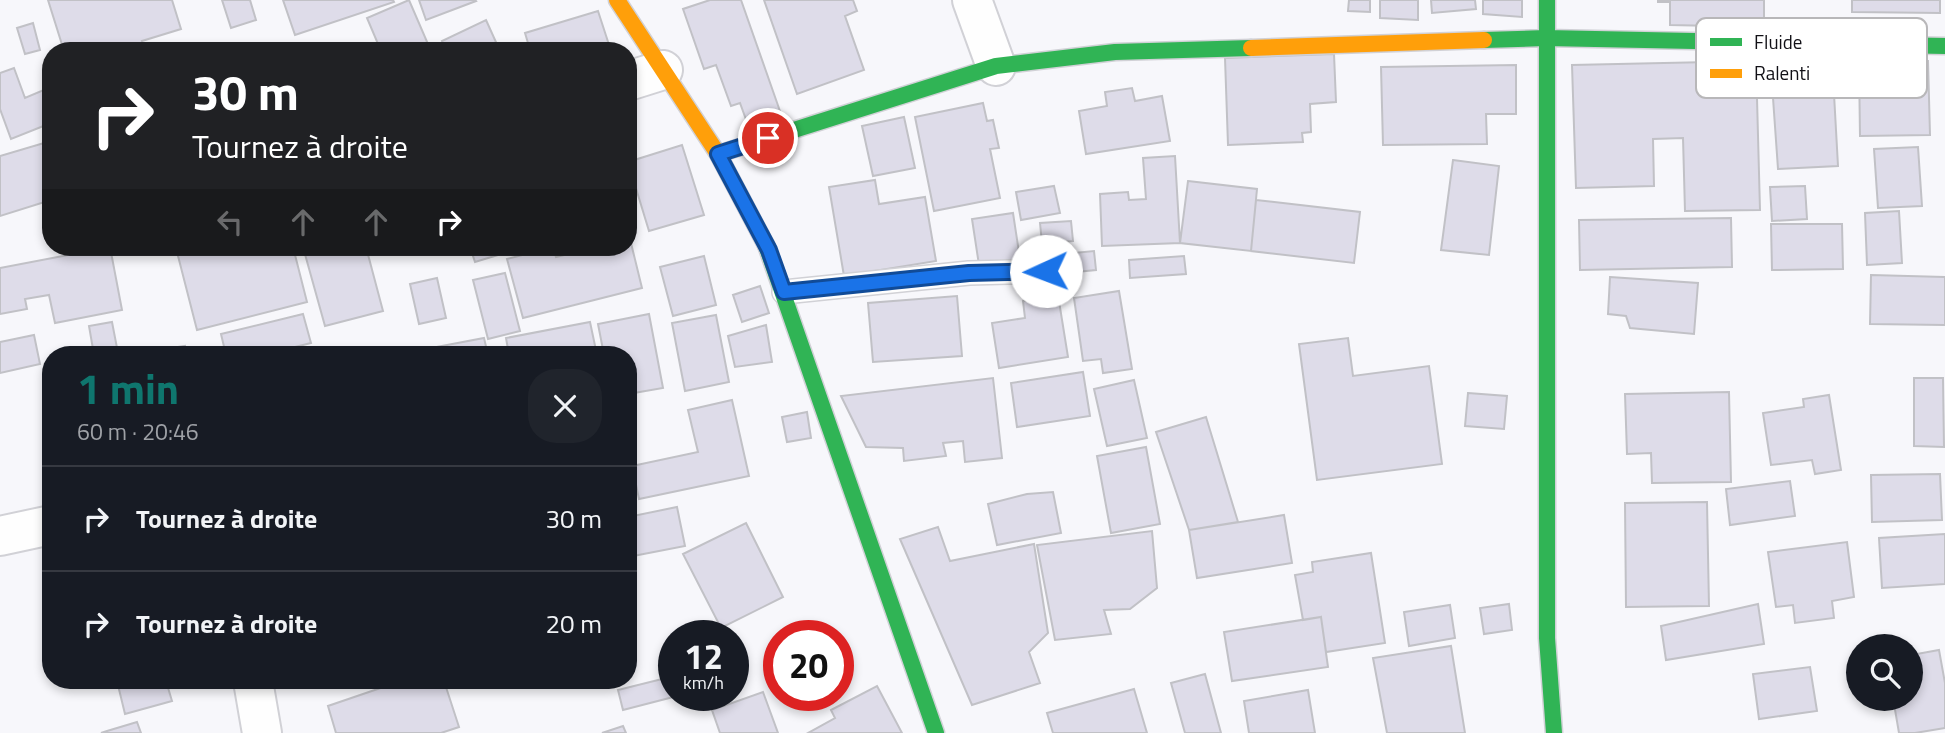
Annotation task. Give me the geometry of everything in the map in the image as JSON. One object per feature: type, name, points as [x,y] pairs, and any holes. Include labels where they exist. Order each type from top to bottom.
[{"type":"street","points":[[617,0],[633,42]]},
{"type":"street","points":[[972,0],[996,66]]},
{"type":"street","points":[[1547,0],[1546,638],[1554,733]]},
{"type":"street","points":[[718,154],[996,66],[1115,52],[1546,38],[1696,41]]},
{"type":"street","points":[[1927,46],[1945,46]]},
{"type":"street","points":[[637,52],[646,75],[718,154],[769,250],[936,733]]},
{"type":"street","points":[[0,536],[42,527]]},
{"type":"street","points":[[254,689],[262,733]]},
{"type":"lane","points":[[784,292],[969,273],[1046,271]]},
{"type":"building","points":[[48,0],[172,0],[181,29],[142,42],[61,42]]},
{"type":"building","points":[[222,0],[250,0],[256,20],[231,28]]},
{"type":"building","points":[[283,0],[393,0],[394,2],[295,35]]},
{"type":"building","points":[[409,0],[427,42],[377,42],[367,18]]},
{"type":"building","points":[[419,0],[475,0],[476,1],[426,20]]},
{"type":"building","points":[[710,0],[741,0],[781,114],[748,125],[740,103],[731,106],[716,65],[704,69],[683,9]]},
{"type":"building","points":[[764,0],[853,0],[857,11],[845,16],[864,70],[797,94]]},
{"type":"building","points":[[1349,0],[1370,0],[1370,12],[1348,11]]},
{"type":"building","points":[[1380,0],[1418,0],[1418,20],[1380,18]]},
{"type":"building","points":[[1431,0],[1475,0],[1476,9],[1432,13]]},
{"type":"building","points":[[1483,0],[1522,0],[1522,17],[1483,14]]},
{"type":"building","points":[[1764,0],[1764,18],[1696,18],[1696,26],[1670,25],[1670,2],[1658,2]]},
{"type":"building","points":[[1852,0],[1940,0],[1940,13],[1852,12]]},
{"type":"building","points":[[598,11],[608,42],[528,42],[525,33]]},
{"type":"building","points":[[486,20],[496,42],[442,42]]},
{"type":"building","points":[[33,23],[40,50],[25,54],[17,28]]},
{"type":"building","points":[[1334,54],[1336,102],[1310,104],[1311,132],[1302,133],[1303,142],[1228,145],[1225,58]]},
{"type":"building","points":[[1927,61],[1930,135],[1860,136],[1859,98],[1927,98]]},
{"type":"building","points":[[1696,62],[1696,98],[1757,98],[1760,210],[1685,211],[1683,138],[1653,139],[1654,186],[1576,188],[1572,65]]},
{"type":"building","points":[[1516,65],[1516,114],[1486,114],[1487,144],[1383,145],[1381,67]]},
{"type":"building","points":[[14,68],[25,98],[42,91],[42,127],[11,139],[0,109],[0,73]]},
{"type":"building","points":[[1132,88],[1135,101],[1162,96],[1170,141],[1086,154],[1079,111],[1107,106],[1105,92]]},
{"type":"building","points":[[1773,98],[1834,98],[1838,166],[1778,169]]},
{"type":"building","points":[[983,103],[987,121],[993,120],[999,148],[990,149],[1000,198],[934,211],[915,117]]},
{"type":"building","points":[[904,117],[915,168],[873,176],[862,126]]},
{"type":"building","points":[[42,144],[42,203],[0,216],[0,156]]},
{"type":"building","points":[[682,145],[704,215],[649,231],[637,192],[637,159]]},
{"type":"building","points":[[1918,147],[1922,206],[1878,208],[1874,149]]},
{"type":"building","points":[[1175,156],[1180,243],[1102,246],[1100,194],[1128,192],[1129,200],[1146,199],[1143,158]]},
{"type":"building","points":[[1453,160],[1499,166],[1489,255],[1441,250]]},
{"type":"building","points":[[875,180],[879,204],[925,197],[936,261],[844,276],[829,187]]},
{"type":"building","points":[[1188,181],[1257,189],[1251,251],[1180,243]]},
{"type":"building","points":[[1054,186],[1060,213],[1021,220],[1016,192]]},
{"type":"building","points":[[1805,186],[1807,219],[1772,221],[1770,187]]},
{"type":"building","points":[[1256,200],[1360,212],[1354,263],[1251,251]]},
{"type":"building","points":[[1899,211],[1902,263],[1867,265],[1865,213]]},
{"type":"building","points":[[1013,213],[1020,259],[979,265],[972,219]]},
{"type":"building","points":[[1731,218],[1732,267],[1580,270],[1579,220]]},
{"type":"building","points":[[1071,221],[1073,241],[1042,243],[1040,223]]},
{"type":"building","points":[[1771,224],[1842,224],[1843,269],[1772,270]]},
{"type":"building","points":[[1094,251],[1096,270],[1066,273],[1064,254]]},
{"type":"building","points":[[63,256],[112,256],[122,310],[55,323],[49,295],[25,299],[27,309],[0,314],[0,268]]},
{"type":"building","points":[[178,256],[295,256],[307,302],[197,330]]},
{"type":"building","points":[[306,256],[368,256],[383,311],[325,326]]},
{"type":"building","points":[[473,256],[494,256],[475,262]]},
{"type":"building","points":[[518,256],[634,256],[642,288],[523,318],[507,259]]},
{"type":"building","points":[[704,256],[716,305],[673,316],[660,267]]},
{"type":"building","points":[[1184,256],[1186,274],[1130,278],[1129,260]]},
{"type":"building","points":[[505,273],[520,331],[488,339],[473,280]]},
{"type":"building","points":[[1871,275],[1945,277],[1945,325],[1870,324]]},
{"type":"building","points":[[1610,277],[1698,283],[1694,334],[1630,328],[1626,316],[1608,314]]},
{"type":"building","points":[[437,278],[446,318],[419,324],[410,284]]},
{"type":"building","points":[[760,286],[769,313],[742,322],[733,295]]},
{"type":"building","points":[[1119,291],[1132,369],[1103,373],[1101,359],[1083,361],[1074,298]]},
{"type":"building","points":[[1058,295],[1068,357],[999,368],[992,323],[1025,318],[1023,301]]},
{"type":"building","points":[[957,296],[962,356],[873,362],[868,303]]},
{"type":"building","points":[[303,314],[311,343],[299,346],[224,346],[221,334]]},
{"type":"building","points":[[649,314],[663,388],[637,392],[637,346],[602,346],[598,324]]},
{"type":"building","points":[[716,315],[729,382],[685,391],[672,323]]},
{"type":"building","points":[[112,322],[117,346],[92,346],[89,326]]},
{"type":"building","points":[[590,322],[595,346],[507,346],[506,338]]},
{"type":"building","points":[[766,325],[772,362],[735,367],[728,336]]},
{"type":"building","points":[[34,335],[40,364],[0,373],[0,342]]},
{"type":"building","points":[[484,338],[486,346],[442,346]]},
{"type":"building","points":[[1348,338],[1353,376],[1429,366],[1442,464],[1317,480],[1299,344]]},
{"type":"building","points":[[1083,372],[1090,416],[1017,427],[1011,383]]},
{"type":"building","points":[[993,378],[1002,458],[965,462],[963,441],[943,443],[946,456],[904,461],[903,448],[866,447],[841,396]]},
{"type":"building","points":[[1914,378],[1943,378],[1944,447],[1914,446]]},
{"type":"building","points":[[1134,380],[1147,438],[1107,446],[1094,389]]},
{"type":"building","points":[[1729,392],[1731,482],[1652,483],[1651,453],[1627,454],[1625,394]]},
{"type":"building","points":[[1468,393],[1507,396],[1504,429],[1465,426]]},
{"type":"building","points":[[1829,395],[1841,470],[1815,474],[1812,460],[1771,465],[1763,413],[1804,407],[1803,399]]},
{"type":"building","points":[[732,400],[749,476],[639,499],[637,465],[698,452],[688,410]]},
{"type":"building","points":[[807,412],[811,438],[787,442],[782,417]]},
{"type":"building","points":[[1206,417],[1238,522],[1189,530],[1156,432]]},
{"type":"building","points":[[1146,447],[1160,524],[1111,533],[1097,456]]},
{"type":"building","points":[[1940,474],[1942,520],[1872,522],[1871,475]]},
{"type":"building","points":[[1790,481],[1795,516],[1730,525],[1726,489]]},
{"type":"building","points":[[1053,492],[1061,533],[997,545],[988,504],[1027,494]]},
{"type":"building","points":[[1707,502],[1709,606],[1626,607],[1625,503]]},
{"type":"building","points":[[677,507],[685,546],[637,555],[637,515]]},
{"type":"building","points":[[1284,515],[1292,563],[1197,578],[1189,530]]},
{"type":"building","points":[[746,523],[783,597],[737,620],[717,620],[683,554]]},
{"type":"building","points":[[938,527],[950,561],[1034,544],[1048,633],[1029,652],[1040,683],[972,705],[900,539]]},
{"type":"building","points":[[1152,531],[1157,588],[1130,609],[1104,610],[1111,634],[1055,640],[1037,545]]},
{"type":"building","points":[[1945,534],[1945,584],[1882,588],[1879,538]]},
{"type":"building","points":[[1847,542],[1854,597],[1832,601],[1834,618],[1795,623],[1793,605],[1776,607],[1768,552]]},
{"type":"building","points":[[1371,553],[1385,643],[1326,652],[1321,617],[1303,620],[1295,575],[1313,572],[1312,562]]},
{"type":"building","points":[[1509,604],[1512,630],[1484,634],[1480,608]]},
{"type":"building","points":[[1758,604],[1764,644],[1666,660],[1661,626]]},
{"type":"building","points":[[1450,605],[1455,638],[1409,646],[1404,612]]},
{"type":"building","points":[[1321,617],[1328,667],[1232,681],[1224,632]]},
{"type":"building","points":[[1451,646],[1465,733],[1387,733],[1373,658]]},
{"type":"building","points":[[1939,650],[1945,683],[1945,728],[1899,733],[1895,711],[1923,711],[1923,653]]},
{"type":"building","points":[[1810,667],[1817,711],[1759,719],[1753,674]]},
{"type":"building","points":[[1205,674],[1221,733],[1185,733],[1171,683]]},
{"type":"building","points":[[658,680],[658,701],[623,710],[618,690],[637,689],[637,685]]},
{"type":"building","points":[[877,686],[902,733],[808,733],[835,718],[832,711],[854,711],[854,698]]},
{"type":"building","points":[[119,689],[168,689],[172,701],[125,714]]},
{"type":"building","points":[[378,689],[447,689],[459,727],[441,733],[336,733],[328,706]]},
{"type":"building","points":[[1134,689],[1147,733],[1053,733],[1047,713]]},
{"type":"building","points":[[1308,690],[1315,733],[1249,733],[1244,701]]},
{"type":"building","points":[[763,692],[763,711],[770,711],[778,733],[720,733],[712,711],[749,711],[749,697]]},
{"type":"building","points":[[137,722],[141,733],[101,733],[107,731]]},
{"type":"building","points":[[623,726],[626,733],[602,733]]},
{"type":"traffic: fast","points":[[1547,0],[1547,638],[1554,733]]},
{"type":"traffic: fast","points":[[1484,40],[1546,38],[1696,41]]},
{"type":"traffic: fast","points":[[1927,46],[1945,46]]},
{"type":"traffic: fast","points":[[718,154],[996,66],[1115,52],[1251,48]]},
{"type":"traffic: fast","points":[[766,245],[936,733]]},
{"type":"traffic: slow","points":[[617,0],[718,154],[766,245]]},
{"type":"traffic: slow","points":[[1251,48],[1484,40]]},
{"type":"route","points":[[768,138],[718,154],[769,250],[784,292],[969,273],[1046,271]]}]
